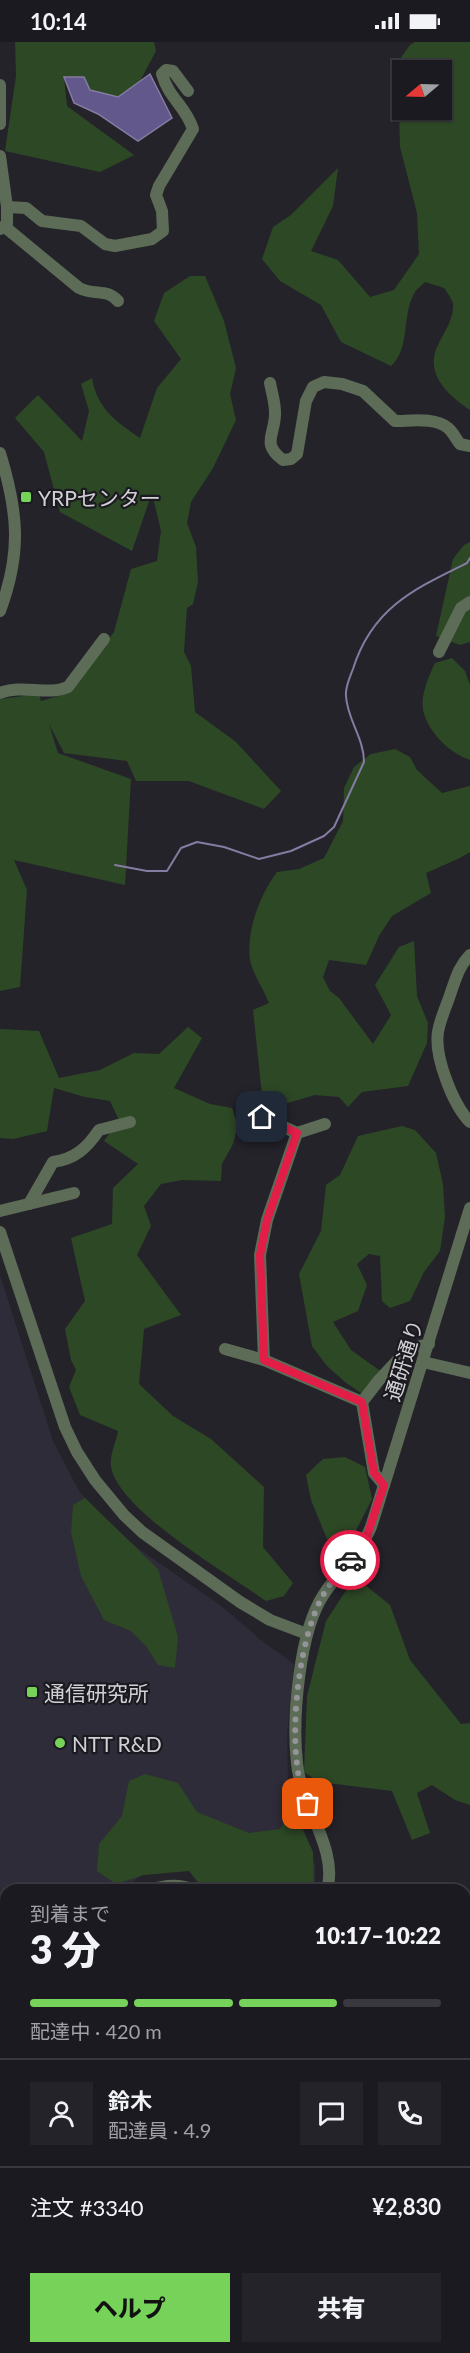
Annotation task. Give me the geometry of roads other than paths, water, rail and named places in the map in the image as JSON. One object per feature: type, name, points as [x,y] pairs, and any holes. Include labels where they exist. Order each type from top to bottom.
[{"type":"street","points":[[7,207],[26,208],[42,221],[81,226],[105,244],[115,246],[152,239],[163,231],[162,211],[156,195],[159,186],[193,129],[189,115],[166,89],[162,74],[166,70],[173,71],[188,91]]},
{"type":"street","points":[[0,85],[2,94],[0,124]]},
{"type":"street","points":[[0,156],[7,207],[3,228],[79,288],[90,294],[102,292],[113,295],[118,301]]},
{"type":"street","points":[[270,383],[276,414],[270,445],[283,460],[291,459],[297,454],[306,401],[313,387],[324,382],[342,384],[363,391],[395,421],[412,419],[444,425],[451,430],[460,444],[470,446]]},
{"type":"street","points":[[0,453],[14,507],[16,528],[13,567],[0,611]]},
{"type":"street","points":[[439,652],[461,608],[470,602]]},
{"type":"street","points":[[0,693],[22,688],[60,690],[68,687],[104,639]]},
{"type":"street","points":[[470,955],[460,966],[438,1031],[437,1044],[454,1101],[470,1122]]},
{"type":"street","points":[[262,1117],[297,1133],[325,1124]]},
{"type":"street","points":[[29,1204],[53,1162],[69,1160],[90,1145],[99,1130],[130,1122]]},
{"type":"street","points":[[264,1360],[260,1255],[267,1220],[297,1133]]},
{"type":"street","points":[[0,1211],[74,1193]]},
{"type":"street","name":"通研通り","points":[[329,1884],[327,1858],[297,1766],[296,1713],[307,1634],[323,1595],[366,1539],[470,1208]]},
{"type":"street","points":[[0,1232],[65,1427],[77,1452],[95,1480],[124,1515],[151,1538],[240,1602],[270,1620],[307,1634]]},
{"type":"street","points":[[362,1402],[408,1349],[429,1344]]},
{"type":"street","points":[[225,1348],[264,1360],[362,1402]]},
{"type":"street","points":[[423,1362],[470,1373]]},
{"type":"street","points":[[362,1402],[374,1473],[384,1485]]},
{"type":"waterway","points":[[115,865],[147,871],[167,871],[181,848],[197,842],[224,847],[259,859],[291,851],[324,836],[334,827],[364,762],[361,745],[349,713],[346,693],[361,648],[371,630],[397,603],[430,582],[467,563],[470,558]]},
{"type":"place","name":"YRPセンター","points":[[26,497]]},
{"type":"place","name":"通信研究所","points":[[32,1692]]},
{"type":"place","name":"NTT R&D","points":[[60,1743]]}]
